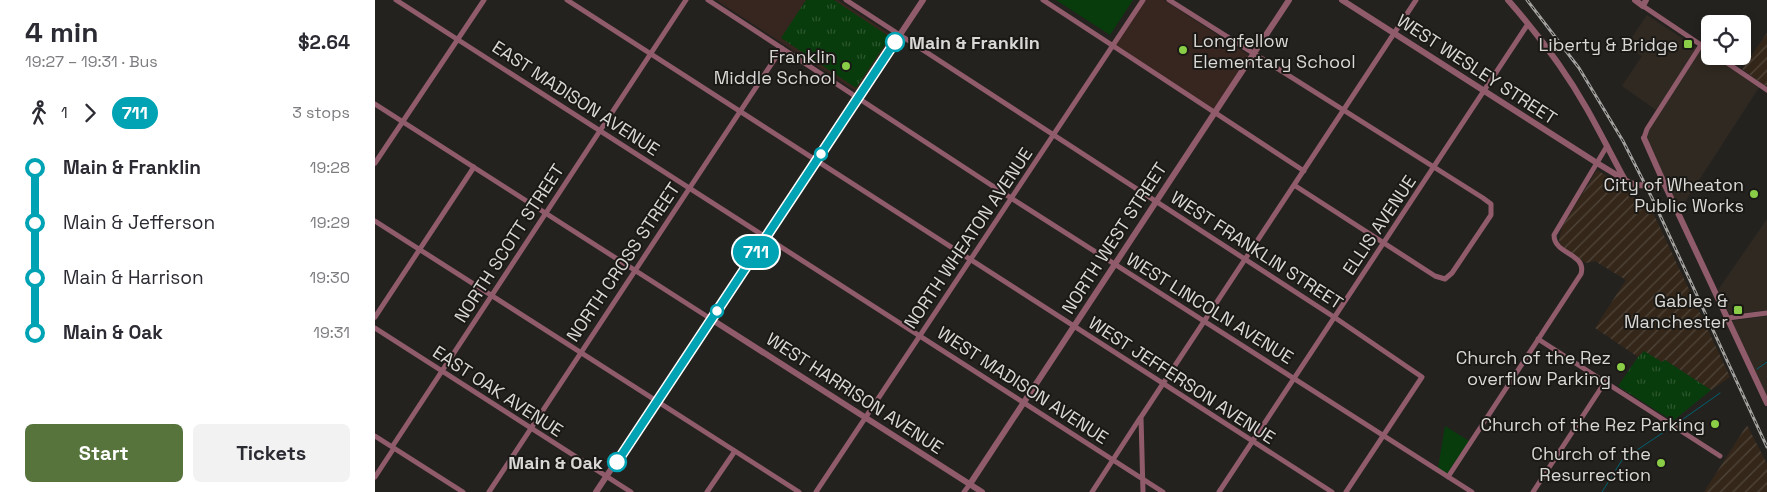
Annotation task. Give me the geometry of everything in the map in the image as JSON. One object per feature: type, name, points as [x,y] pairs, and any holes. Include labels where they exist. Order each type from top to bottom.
[{"type":"street","name":"EAST MADISON AVENUE","points":[[397,0],[599,131],[766,236]]},
{"type":"street","points":[[375,163],[484,0]]},
{"type":"street","name":"WEST JEFFERSON AVENUE","points":[[567,0],[1332,492]]},
{"type":"street","name":"NORTH SCOTT STREET","points":[[375,477],[442,371],[686,0]]},
{"type":"street","name":"WEST LINCOLN AVENUE","points":[[708,0],[1011,198],[1472,492]]},
{"type":"street","name":"WEST FRANKLIN STREET","points":[[847,0],[1053,135],[1157,200],[1422,377],[1383,435]]},
{"type":"street","points":[[596,492],[923,0]]},
{"type":"street","points":[[1043,0],[1304,171]]},
{"type":"street","name":"NORTH WHEATON AVENUE","points":[[816,492],[1143,0]]},
{"type":"street","points":[[1169,0],[1491,204],[1489,218],[1452,273],[1445,279],[1435,276],[1294,185]]},
{"type":"street","name":"NORTH WEST STREET","points":[[964,492],[1289,0]]},
{"type":"street","name":"WEST WESLEY STREET","points":[[1342,0],[1625,181],[1637,185],[1655,186],[1664,183]]},
{"type":"street","points":[[1092,492],[1416,0]]},
{"type":"street","points":[[1508,0],[1528,24],[1572,85],[1625,181]]},
{"type":"street","points":[[1635,0],[1645,3],[1701,45],[1647,129],[1645,138],[1664,183],[1767,403]]},
{"type":"street","name":"ELLIS AVENUE","points":[[1219,492],[1528,24]]},
{"type":"street","name":"NORTH CROSS STREET","points":[[489,492],[782,48]]},
{"type":"street","points":[[1730,65],[1767,90]]},
{"type":"street","points":[[375,104],[711,319]]},
{"type":"street","points":[[1448,477],[1582,272],[1582,266],[1579,261],[1558,246],[1554,235],[1607,146]]},
{"type":"street","points":[[375,316],[474,167]]},
{"type":"street","points":[[375,221],[799,492]]},
{"type":"street","name":"WEST MADISON AVENUE","points":[[766,236],[1163,492]]},
{"type":"street","points":[[1728,318],[1767,312]]},
{"type":"street","name":"WEST HARRISON AVENUE","points":[[711,319],[983,492]]},
{"type":"street","name":"EAST OAK AVENUE","points":[[375,328],[631,492]]},
{"type":"street","points":[[1538,339],[1720,456]]},
{"type":"street","points":[[1533,492],[1605,382]]},
{"type":"street","points":[[1141,418],[1143,492]]},
{"type":"street","points":[[1346,492],[1383,435]]},
{"type":"street","points":[[375,436],[463,492]]},
{"type":"street","points":[[707,492],[735,450]]},
{"type":"shaded area","name":"Franklin Middle School","points":[[716,0],[838,0],[893,36],[857,92]]},
{"type":"shaded area","name":"Longfellow Elementary School","points":[[1145,0],[1164,0],[1250,56],[1214,111],[1115,45]]},
{"type":"shaded area","points":[[1647,15],[1697,48],[1656,110],[1622,86],[1642,56],[1626,46]]},
{"type":"shaded area","points":[[1767,33],[1767,87],[1742,69],[1745,65],[1751,65],[1751,56]]},
{"type":"shaded area","points":[[1701,49],[1701,65],[1728,65],[1760,86],[1679,211],[1647,137],[1647,132]]},
{"type":"shaded area","points":[[1597,170],[1648,202],[1730,377],[1711,390],[1665,360],[1662,363],[1644,351],[1638,357],[1595,328],[1626,280],[1595,261],[1586,263],[1562,247],[1559,240],[1562,227]]},
{"type":"shaded area","points":[[1767,219],[1767,310],[1730,315],[1718,290]]},
{"type":"shaded area","points":[[1767,316],[1767,360],[1761,364],[1767,362],[1767,396],[1732,321]]},
{"type":"shaded area","points":[[1747,425],[1767,464],[1767,492],[1704,492]]},
{"type":"green space","name":"Franklin Middle School","points":[[806,0],[834,0],[890,37],[856,88],[781,38]]},
{"type":"green space","points":[[1056,0],[1133,0],[1110,35]]},
{"type":"green space","points":[[1644,351],[1662,362],[1665,360],[1711,390],[1673,421],[1618,386]]},
{"type":"green space","points":[[1445,426],[1469,441],[1447,474],[1438,468]]},
{"type":"waterway","points":[[1757,369],[1767,362]]},
{"type":"waterway","points":[[1679,422],[1720,393]]},
{"type":"waterway","points":[[1602,492],[1622,460],[1667,430]]},
{"type":"railway","points":[[1527,0],[1579,68],[1623,141],[1652,198],[1767,447]]},
{"type":"bus line","name":"711","points":[[617,462],[895,42]]},
{"type":"place","name":"Main & Franklin","points":[[895,42]]},
{"type":"place","name":"Liberty & Bridge","points":[[1688,44]]},
{"type":"place","name":"Longfellow Elementary School","points":[[1183,50]]},
{"type":"place","name":"Franklin Middle School","points":[[846,66]]},
{"type":"place","name":"City of Wheaton Public Works","points":[[1754,194]]},
{"type":"place","name":"Gables & Manchester","points":[[1738,310]]},
{"type":"place","name":"Church of the Rez overflow Parking","points":[[1621,367]]},
{"type":"place","name":"Church of the Rez Parking","points":[[1715,424]]},
{"type":"place","name":"Main & Oak","points":[[617,462]]},
{"type":"place","name":"Church of the Resurrection","points":[[1661,463]]}]
